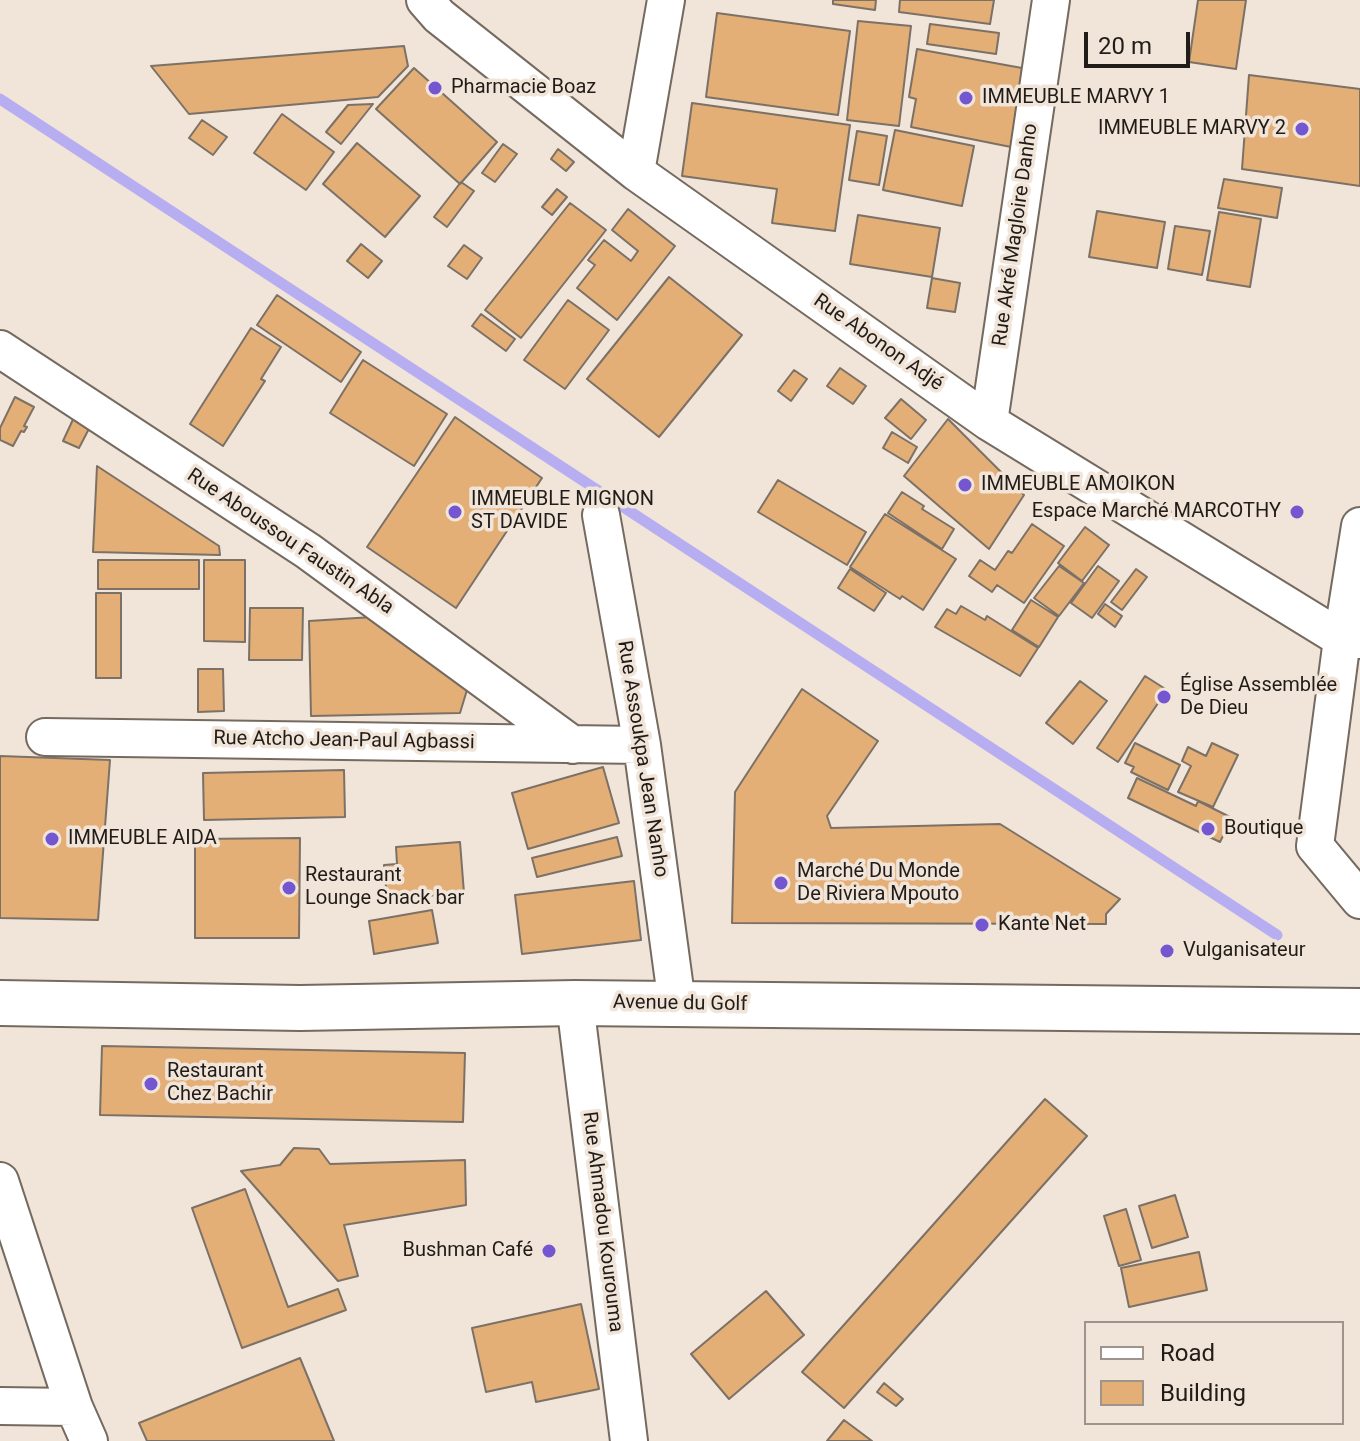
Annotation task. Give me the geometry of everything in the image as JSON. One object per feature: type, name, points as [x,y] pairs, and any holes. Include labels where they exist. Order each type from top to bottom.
[{"type":"main road","name":"Avenue du Golf","points":[[0,1003],[300,1008],[575,1003],[1360,1011]]},
{"type":"street","name":"Rue Abonon Adjé","points":[[425,0],[439,16],[636,172],[989,422],[1351,639]]},
{"type":"street","points":[[636,172],[666,0]]},
{"type":"street","name":"Rue Akré Magloire Danho","points":[[989,422],[1051,0]]},
{"type":"street","name":"Rue Aboussou Faustin Abla","points":[[0,349],[308,551],[573,745]]},
{"type":"street","name":"Rue Assoukpa Jean Nanho","points":[[601,515],[642,745],[677,1004]]},
{"type":"street","points":[[1360,526],[1351,639],[1315,846],[1360,900]]},
{"type":"street","name":"Rue Atcho Jean-Paul Agbassi","points":[[45,737],[642,745]]},
{"type":"street","name":"Rue Ahmadou Kourouma","points":[[575,1003],[629,1441]]},
{"type":"street","points":[[0,1181],[74,1407],[89,1441]]},
{"type":"street","points":[[0,1406],[74,1407]]},
{"type":"building","points":[[833,0],[876,0],[875,10],[833,4]]},
{"type":"building","points":[[900,0],[994,0],[990,24],[899,12]]},
{"type":"building","points":[[1198,0],[1246,0],[1236,69],[1189,62]]},
{"type":"building","points":[[717,13],[850,31],[838,115],[706,97]]},
{"type":"building","points":[[858,21],[911,26],[899,126],[847,120]]},
{"type":"building","points":[[930,24],[999,33],[996,54],[927,44]]},
{"type":"building","points":[[404,46],[408,66],[378,97],[189,114],[151,66]]},
{"type":"building","name":"IMMEUBLE MARVY 1","points":[[917,49],[1022,68],[1016,148],[911,127],[916,99],[909,97]]},
{"type":"building","points":[[414,68],[497,142],[460,184],[376,109]]},
{"type":"building","name":"IMMEUBLE MARVY 2","points":[[1249,75],[1360,89],[1360,186],[1242,169]]},
{"type":"building","points":[[692,103],[850,125],[835,231],[772,223],[777,189],[682,176]]},
{"type":"building","points":[[373,104],[341,144],[326,132],[348,105]]},
{"type":"building","points":[[282,114],[334,152],[306,190],[254,153]]},
{"type":"building","points":[[202,120],[227,137],[213,155],[189,138]]},
{"type":"building","points":[[895,130],[974,146],[962,206],[883,190]]},
{"type":"building","points":[[857,131],[887,136],[879,185],[849,180]]},
{"type":"building","points":[[357,143],[420,196],[385,237],[323,184]]},
{"type":"building","points":[[503,144],[517,154],[495,182],[482,173]]},
{"type":"building","points":[[558,149],[574,162],[566,171],[551,159]]},
{"type":"building","points":[[1224,179],[1282,188],[1277,218],[1218,208]]},
{"type":"building","points":[[461,182],[474,191],[447,227],[434,217]]},
{"type":"building","points":[[557,189],[567,197],[552,215],[542,207]]},
{"type":"building","points":[[570,203],[606,230],[521,338],[485,310]]},
{"type":"building","points":[[628,209],[675,246],[617,320],[577,288],[595,265],[588,260],[604,240],[631,261],[638,251],[612,230]]},
{"type":"building","points":[[1097,211],[1165,222],[1157,268],[1089,257]]},
{"type":"building","points":[[1219,212],[1261,219],[1250,287],[1207,280]]},
{"type":"building","points":[[858,215],[940,228],[932,277],[850,264]]},
{"type":"building","points":[[1175,226],[1210,231],[1202,275],[1168,269]]},
{"type":"building","points":[[361,244],[382,261],[368,278],[347,261]]},
{"type":"building","points":[[464,245],[482,258],[467,279],[448,266]]},
{"type":"building","points":[[669,277],[742,335],[659,437],[587,379]]},
{"type":"building","points":[[932,278],[960,283],[955,312],[927,308]]},
{"type":"building","points":[[277,295],[361,352],[341,382],[257,325]]},
{"type":"building","points":[[568,300],[609,330],[565,389],[524,360]]},
{"type":"building","points":[[481,314],[515,339],[506,351],[472,326]]},
{"type":"building","points":[[251,328],[281,347],[261,379],[265,381],[223,446],[190,424]]},
{"type":"building","points":[[363,360],[447,414],[414,466],[330,413]]},
{"type":"building","points":[[840,368],[866,386],[853,404],[827,386]]},
{"type":"building","points":[[794,370],[807,379],[791,401],[778,391]]},
{"type":"building","points":[[15,397],[34,407],[24,426],[27,427],[24,432],[21,431],[13,446],[0,440],[0,428]]},
{"type":"building","points":[[901,399],[926,420],[911,439],[885,418]]},
{"type":"building","points":[[76,413],[93,421],[79,448],[63,441]]},
{"type":"building","name":"IMMEUBLE MIGNON ST DAVIDE","points":[[455,417],[542,478],[456,608],[367,547]]},
{"type":"building","name":"IMMEUBLE AMOIKON","points":[[948,419],[1024,495],[989,549],[904,476]]},
{"type":"building","points":[[892,432],[917,447],[908,463],[883,448]]},
{"type":"building","points":[[97,466],[219,546],[220,555],[93,552]]},
{"type":"building","points":[[778,480],[866,532],[847,565],[758,512]]},
{"type":"building","points":[[902,492],[954,529],[942,549],[888,513]]},
{"type":"building","points":[[885,514],[956,559],[923,610],[850,567]]},
{"type":"building","points":[[1032,524],[1064,546],[1024,603],[997,585],[992,592],[969,576],[980,560],[995,570],[1008,551],[1012,553]]},
{"type":"building","points":[[1085,527],[1109,545],[1082,581],[1058,563]]},
{"type":"building","points":[[98,560],[199,560],[199,589],[98,589]]},
{"type":"building","points":[[204,560],[245,560],[245,642],[204,641]]},
{"type":"building","points":[[1059,566],[1084,583],[1059,616],[1034,598]]},
{"type":"building","points":[[1098,566],[1119,581],[1092,618],[1071,603]]},
{"type":"building","points":[[850,569],[886,593],[874,611],[838,588]]},
{"type":"building","points":[[1136,569],[1147,577],[1122,610],[1111,602]]},
{"type":"building","points":[[96,593],[121,593],[121,678],[96,678]]},
{"type":"building","points":[[1031,600],[1058,617],[1039,647],[1012,630]]},
{"type":"building","points":[[1105,604],[1122,616],[1115,627],[1098,614]]},
{"type":"building","points":[[961,606],[985,620],[987,616],[1038,648],[1020,676],[935,627],[947,609],[956,614]]},
{"type":"building","points":[[250,608],[303,608],[302,660],[249,660]]},
{"type":"building","points":[[373,617],[470,680],[460,713],[311,716],[309,621]]},
{"type":"building","points":[[198,669],[223,669],[224,711],[198,712]]},
{"type":"building","points":[[1145,676],[1167,690],[1118,762],[1097,748]]},
{"type":"building","points":[[1080,681],[1107,701],[1073,744],[1046,723]]},
{"type":"building","points":[[802,689],[878,741],[827,816],[831,828],[1000,824],[1120,899],[1106,914],[1106,924],[732,923],[735,792]]},
{"type":"building","points":[[1135,743],[1180,765],[1168,790],[1131,772],[1134,767],[1125,763]]},
{"type":"building","points":[[1212,743],[1238,755],[1213,807],[1178,792],[1191,766],[1182,761],[1188,747],[1206,756]]},
{"type":"building","name":"IMMEUBLE AIDA","points":[[0,756],[110,760],[98,920],[0,918]]},
{"type":"building","points":[[603,767],[619,823],[528,849],[512,793]]},
{"type":"building","points":[[344,770],[345,817],[204,820],[203,773]]},
{"type":"building","points":[[1137,778],[1196,806],[1198,801],[1232,818],[1220,842],[1128,798]]},
{"type":"building","points":[[617,837],[622,856],[537,877],[532,858]]},
{"type":"building","points":[[300,838],[299,938],[195,938],[195,839]]},
{"type":"building","points":[[460,842],[464,893],[387,899],[384,865],[397,864],[396,847]]},
{"type":"building","points":[[634,881],[641,940],[522,954],[515,895]]},
{"type":"building","points":[[432,910],[438,943],[374,954],[369,921]]},
{"type":"building","points":[[102,1046],[465,1053],[463,1122],[100,1115]]},
{"type":"building","points":[[1045,1099],[1087,1136],[844,1408],[802,1372]]},
{"type":"building","points":[[294,1148],[319,1149],[330,1164],[465,1160],[466,1205],[344,1225],[358,1276],[338,1281],[241,1171],[280,1165]]},
{"type":"building","points":[[245,1189],[288,1307],[338,1289],[346,1310],[242,1348],[192,1208]]},
{"type":"building","points":[[1175,1195],[1188,1237],[1152,1248],[1139,1206]]},
{"type":"building","points":[[1126,1209],[1141,1260],[1119,1266],[1104,1216]]},
{"type":"building","points":[[1199,1252],[1207,1290],[1129,1307],[1121,1268]]},
{"type":"building","points":[[766,1291],[804,1335],[729,1399],[691,1354]]},
{"type":"building","points":[[581,1304],[599,1389],[536,1402],[532,1382],[486,1392],[472,1328]]},
{"type":"building","points":[[300,1358],[334,1441],[147,1441],[139,1423]]},
{"type":"building","points":[[884,1383],[903,1399],[896,1406],[877,1392]]},
{"type":"building","points":[[844,1420],[872,1441],[827,1441]]},
{"type":"waterway","points":[[0,99],[1277,935]]},
{"type":"place","name":"Pharmacie Boaz","points":[[435,88]]},
{"type":"place","name":"IMMEUBLE MARVY 1","points":[[966,98]]},
{"type":"place","name":"IMMEUBLE MARVY 2","points":[[1302,129]]},
{"type":"place","name":"IMMEUBLE AMOIKON","points":[[965,485]]},
{"type":"place","name":"IMMEUBLE MIGNON ST DAVIDE","points":[[455,512]]},
{"type":"place","name":"Espace Marché MARCOTHY","points":[[1297,512]]},
{"type":"place","name":"Église Assemblée De Dieu","points":[[1164,697]]},
{"type":"place","name":"Boutique","points":[[1208,829]]},
{"type":"place","name":"IMMEUBLE AIDA","points":[[52,839]]},
{"type":"place","name":"Marché Du Monde De Riviera Mpouto","points":[[781,883]]},
{"type":"place","name":"Restaurant Lounge Snack bar","points":[[289,888]]},
{"type":"place","name":"Kante Net","points":[[982,925]]},
{"type":"place","name":"Vulganisateur","points":[[1167,951]]},
{"type":"place","name":"Restaurant Chez Bachir","points":[[151,1084]]},
{"type":"place","name":"Bushman Café","points":[[549,1251]]}]
